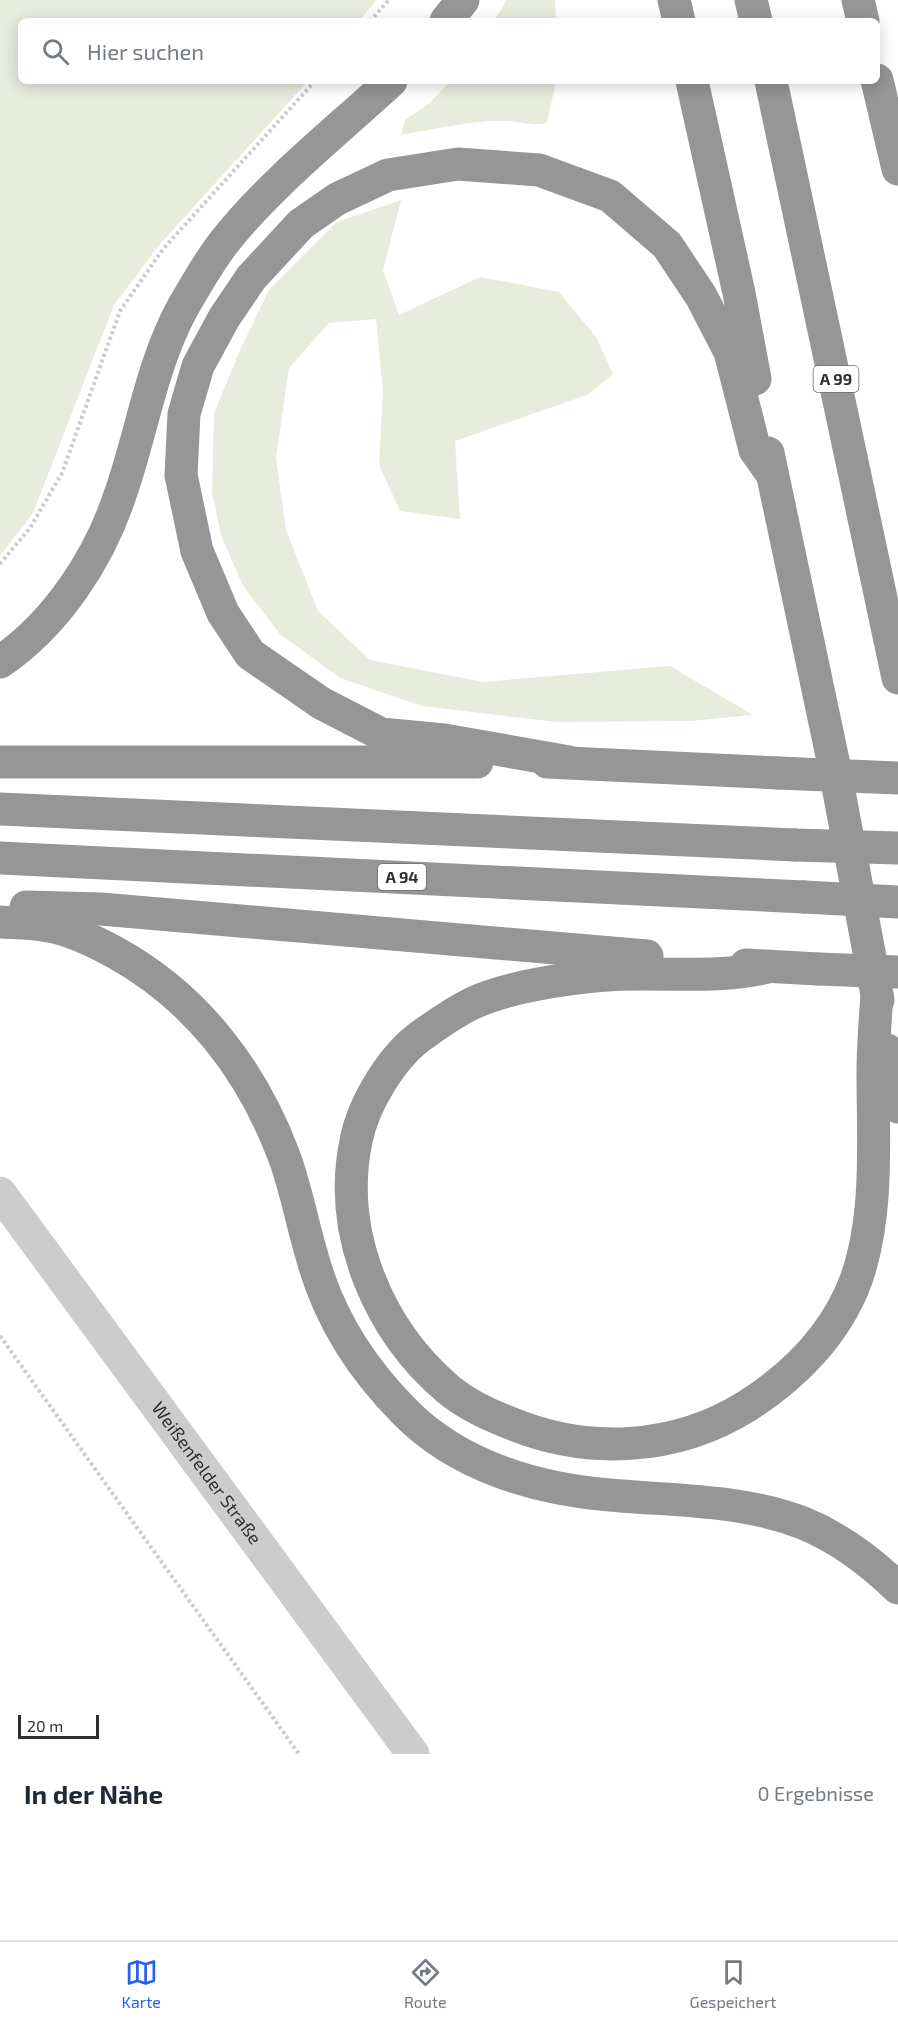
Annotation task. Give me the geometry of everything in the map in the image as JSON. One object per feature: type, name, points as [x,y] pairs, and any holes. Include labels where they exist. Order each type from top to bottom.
[{"type":"highway","points":[[448,18],[463,0]]},
{"type":"highway","points":[[674,0],[678,18]]},
{"type":"highway","points":[[751,0],[755,18]]},
{"type":"highway","points":[[858,0],[862,18]]},
{"type":"highway","points":[[0,662],[47,621],[75,586],[102,539],[120,496],[159,361],[183,308],[225,242],[271,192],[388,84]]},
{"type":"highway","points":[[693,84],[739,293],[772,474],[834,765],[887,984],[898,1107]]},
{"type":"highway","name":"A 99","points":[[772,84],[898,678]]},
{"type":"highway","points":[[878,84],[898,169]]},
{"type":"highway","points":[[569,762],[444,740],[381,734],[321,703],[250,654],[223,613],[197,551],[181,475],[184,414],[198,366],[224,318],[251,278],[301,224],[338,199],[388,175],[458,164],[539,170],[610,196],[667,245],[701,296],[730,352],[755,450],[772,474]]},
{"type":"highway","points":[[0,762],[569,762],[898,778]]},
{"type":"highway","points":[[0,809],[898,849]]},
{"type":"highway","name":"A 94","points":[[0,858],[898,902]]},
{"type":"highway","points":[[0,906],[112,910],[768,967],[818,969],[887,984]]},
{"type":"highway","points":[[0,922],[50,926],[96,942],[164,983],[196,1013],[247,1078],[269,1119],[286,1160],[327,1303],[350,1345],[380,1386],[408,1415],[442,1443],[487,1467],[525,1480],[570,1490],[718,1503],[802,1523],[838,1540],[868,1560],[898,1588]]},
{"type":"highway","points":[[768,967],[734,975],[607,975],[536,984],[473,1003],[420,1036],[376,1085],[359,1124],[350,1167],[351,1208],[359,1246],[372,1290],[393,1324],[417,1357],[450,1391],[489,1415],[533,1433],[575,1443],[621,1445],[662,1440],[707,1428],[773,1389],[807,1361],[855,1283],[865,1248],[871,1196],[873,1065],[887,984]]},
{"type":"street","name":"Weißenfelder Straße","points":[[0,1193],[413,1754]]},
{"type":"path","points":[[373,18],[389,0]]},
{"type":"path","points":[[0,1336],[299,1754]]},
{"type":"shaded area","points":[[0,0],[377,0],[362,18],[18,18],[18,84],[305,84],[160,244],[114,305],[33,513],[0,556]]},
{"type":"shaded area","points":[[507,0],[555,0],[556,18],[496,18]]},
{"type":"shaded area","points":[[447,84],[555,84],[547,123],[479,122],[401,135],[405,120],[430,103]]},
{"type":"shaded area","points":[[401,200],[383,270],[399,315],[480,277],[559,292],[596,337],[613,374],[587,395],[455,441],[460,519],[400,511],[379,465],[383,392],[376,319],[329,323],[289,368],[276,458],[286,530],[318,611],[370,660],[483,682],[670,666],[753,715],[691,721],[557,722],[422,706],[340,678],[280,634],[243,586],[221,535],[212,493],[214,413],[241,348],[269,290],[337,222]]}]
